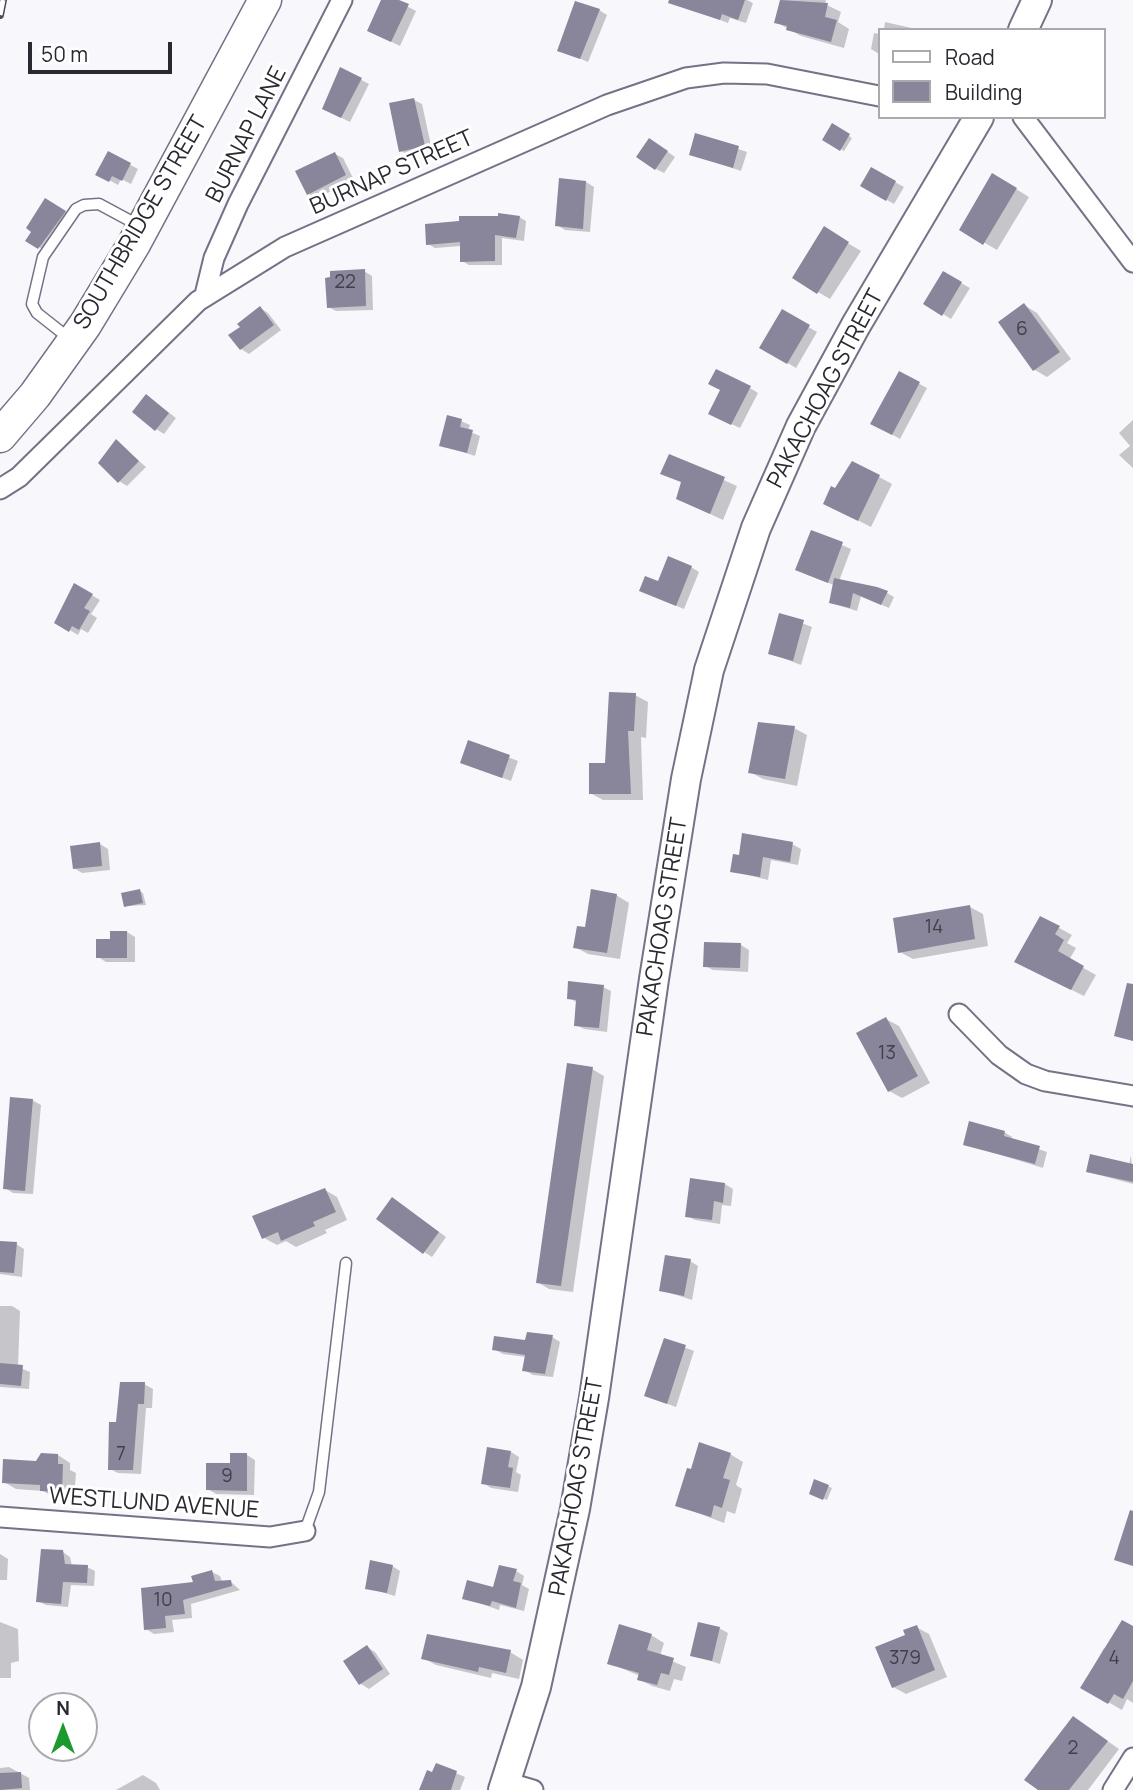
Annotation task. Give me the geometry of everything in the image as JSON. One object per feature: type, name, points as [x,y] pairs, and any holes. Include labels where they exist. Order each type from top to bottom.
[{"type":"main road","name":"SOUTHBRIDGE STREET","points":[[0,436],[35,395],[73,341],[143,227],[265,0]]},
{"type":"street","name":"BURNAP LANE","points":[[205,295],[214,258],[238,204],[342,0]]},
{"type":"street","points":[[1024,28],[1037,0]]},
{"type":"street","name":"BURNAP STREET","points":[[0,489],[19,477],[205,295],[285,247],[607,105],[702,75],[746,73],[788,77],[878,96]]},
{"type":"street","name":"PAKACHOAG STREET","points":[[514,1787],[575,1509],[594,1398],[669,886],[696,726],[712,660],[756,528],[801,426],[856,326],[977,119]]},
{"type":"street","points":[[1025,119],[1133,262]]},
{"type":"street","points":[[959,1014],[999,1055],[1026,1074],[1045,1081],[1133,1096]]},
{"type":"street","name":"WESTLUND AVENUE","points":[[0,1517],[270,1537],[305,1531]]},
{"type":"street","points":[[1113,1790],[1133,1758]]},
{"type":"lane","points":[[73,341],[37,313],[32,304],[43,257],[76,209],[83,205],[99,204],[143,227]]},
{"type":"lane","points":[[305,1531],[319,1492],[346,1263]]},
{"type":"building","points":[[381,0],[399,0],[409,4],[391,42],[367,31]]},
{"type":"building","points":[[669,0],[745,0],[738,20],[722,14],[720,20],[668,3]]},
{"type":"building","points":[[780,0],[828,3],[825,17],[837,20],[831,42],[786,30],[787,26],[774,23]]},
{"type":"building","points":[[575,1],[600,9],[580,59],[557,51]]},
{"type":"building","points":[[340,67],[362,78],[341,118],[322,109]]},
{"type":"building","points":[[414,98],[425,146],[399,152],[389,103]]},
{"type":"building","points":[[832,123],[850,134],[840,151],[822,140]]},
{"type":"building","points":[[695,133],[739,146],[733,168],[689,155]]},
{"type":"building","points":[[649,138],[668,151],[655,170],[636,157]]},
{"type":"building","points":[[108,151],[131,163],[122,181],[112,176],[109,182],[95,175]]},
{"type":"building","points":[[335,152],[346,175],[307,195],[295,171]]},
{"type":"building","points":[[871,167],[896,181],[886,201],[860,186]]},
{"type":"building","points":[[992,173],[1017,188],[983,245],[959,230]]},
{"type":"building","points":[[559,178],[586,181],[583,229],[555,226]]},
{"type":"building","points":[[45,198],[66,211],[38,249],[25,241],[31,232],[26,228]]},
{"type":"building","points":[[498,213],[520,216],[516,238],[495,235],[495,261],[460,262],[460,242],[426,245],[425,224],[459,221],[459,216],[498,216]]},
{"type":"building","points":[[824,226],[849,242],[817,294],[792,278]]},
{"type":"building","points":[[365,269],[366,306],[327,308],[325,278],[330,277],[330,271]]},
{"type":"building","points":[[943,271],[962,282],[942,316],[923,304]]},
{"type":"building","points":[[1024,303],[1060,352],[1033,371],[998,322]]},
{"type":"building","points":[[260,306],[274,325],[240,350],[228,335],[240,327],[237,324]]},
{"type":"building","points":[[782,309],[810,325],[787,364],[759,348]]},
{"type":"building","points":[[716,369],[751,386],[731,425],[708,414],[720,390],[708,384]]},
{"type":"building","points":[[899,371],[920,382],[892,435],[870,424]]},
{"type":"building","points":[[146,394],[169,413],[155,431],[132,412]]},
{"type":"building","points":[[447,415],[462,419],[460,427],[473,430],[467,453],[439,446]]},
{"type":"building","points":[[116,439],[139,461],[118,483],[98,463]]},
{"type":"building","points":[[669,454],[725,477],[710,514],[676,499],[681,482],[660,474]]},
{"type":"building","points":[[852,461],[880,475],[858,521],[823,504],[831,486],[835,488]]},
{"type":"building","points":[[811,530],[843,542],[828,583],[795,570]]},
{"type":"building","points":[[668,556],[692,566],[676,606],[639,591],[645,576],[658,581]]},
{"type":"building","points":[[834,578],[888,591],[881,605],[853,593],[850,608],[829,603]]},
{"type":"building","points":[[74,583],[93,594],[84,608],[90,611],[79,630],[72,626],[69,632],[54,623]]},
{"type":"building","points":[[779,613],[804,620],[793,661],[768,654]]},
{"type":"building","points":[[609,692],[636,693],[634,731],[628,731],[631,794],[589,794],[589,763],[605,763]]},
{"type":"building","points":[[758,722],[795,726],[785,779],[748,773]]},
{"type":"building","points":[[468,740],[510,755],[502,778],[460,763]]},
{"type":"building","points":[[742,833],[793,842],[790,862],[763,857],[760,877],[730,872],[733,854],[739,855]]},
{"type":"building","points":[[100,842],[102,866],[73,869],[70,846]]},
{"type":"building","points":[[140,889],[143,903],[124,907],[121,893]]},
{"type":"building","points":[[591,889],[617,894],[607,953],[573,948],[577,926],[585,927]]},
{"type":"building","points":[[970,905],[975,939],[898,953],[893,918]]},
{"type":"building","points":[[1040,916],[1060,926],[1055,934],[1064,940],[1058,951],[1084,966],[1071,990],[1014,962]]},
{"type":"building","points":[[110,931],[127,931],[127,958],[96,958],[96,939],[110,939]]},
{"type":"building","points":[[704,942],[741,943],[740,968],[703,967]]},
{"type":"building","points":[[568,981],[604,985],[599,1028],[574,1026],[576,1000],[567,999]]},
{"type":"building","points":[[1127,983],[1133,984],[1133,1041],[1114,1036]]},
{"type":"building","points":[[886,1017],[918,1076],[888,1092],[856,1033]]},
{"type":"building","points":[[567,1063],[593,1067],[561,1286],[536,1283]]},
{"type":"building","points":[[10,1097],[33,1099],[25,1191],[3,1189]]},
{"type":"building","points":[[969,1121],[1005,1131],[1004,1136],[1040,1146],[1035,1164],[963,1145]]},
{"type":"building","points":[[1090,1154],[1133,1164],[1133,1182],[1086,1172]]},
{"type":"building","points":[[690,1178],[725,1183],[723,1203],[714,1201],[712,1220],[685,1217]]},
{"type":"building","points":[[325,1188],[336,1212],[313,1222],[315,1226],[281,1241],[278,1232],[262,1239],[252,1216]]},
{"type":"building","points":[[392,1197],[439,1232],[423,1254],[376,1219]]},
{"type":"building","points":[[0,1241],[17,1242],[14,1273],[0,1272]]},
{"type":"building","points":[[665,1255],[691,1259],[684,1296],[659,1291]]},
{"type":"building","points":[[527,1332],[553,1335],[545,1374],[522,1371],[525,1355],[492,1350],[494,1336],[525,1340]]},
{"type":"building","points":[[664,1338],[686,1345],[667,1404],[644,1396]]},
{"type":"building","points":[[0,1363],[23,1365],[21,1386],[0,1384]]},
{"type":"building","points":[[120,1382],[145,1382],[144,1404],[138,1404],[133,1470],[108,1470],[109,1422],[116,1422]]},
{"type":"building","points":[[699,1442],[731,1453],[723,1478],[730,1480],[722,1508],[714,1505],[711,1517],[675,1506],[687,1468],[691,1469]]},
{"type":"building","points":[[487,1447],[511,1451],[508,1467],[513,1468],[510,1488],[481,1484]]},
{"type":"building","points":[[41,1453],[58,1454],[58,1464],[63,1464],[62,1492],[40,1491],[40,1485],[2,1483],[3,1459],[36,1461]]},
{"type":"building","points":[[230,1453],[247,1453],[247,1491],[206,1490],[206,1463],[230,1463]]},
{"type":"building","points":[[814,1479],[829,1485],[823,1500],[809,1494]]},
{"type":"building","points":[[1130,1510],[1133,1511],[1133,1566],[1114,1560]]},
{"type":"building","points":[[41,1549],[63,1550],[65,1564],[88,1565],[87,1583],[63,1582],[61,1604],[36,1602]]},
{"type":"building","points":[[370,1560],[393,1565],[387,1593],[365,1589]]},
{"type":"building","points":[[499,1565],[517,1569],[513,1581],[521,1583],[516,1608],[492,1601],[490,1606],[462,1599],[467,1580],[493,1587]]},
{"type":"building","points":[[212,1570],[215,1581],[231,1580],[232,1586],[183,1600],[185,1614],[165,1616],[166,1628],[144,1630],[141,1588],[193,1582],[191,1576]]},
{"type":"building","points":[[1122,1620],[1133,1626],[1133,1681],[1123,1699],[1114,1694],[1108,1704],[1080,1688]]},
{"type":"building","points":[[698,1622],[720,1627],[712,1661],[690,1656]]},
{"type":"building","points":[[619,1624],[652,1634],[647,1650],[674,1658],[669,1675],[661,1673],[657,1685],[637,1680],[639,1673],[607,1664]]},
{"type":"building","points":[[917,1625],[935,1670],[892,1688],[875,1647],[905,1635],[903,1630]]},
{"type":"building","points":[[427,1634],[511,1650],[506,1673],[479,1667],[478,1672],[421,1659]]},
{"type":"building","points":[[367,1645],[383,1669],[359,1685],[343,1661]]},
{"type":"building","points":[[1073,1716],[1108,1741],[1069,1790],[1038,1790],[1024,1780]]},
{"type":"building","points":[[436,1763],[457,1771],[451,1790],[419,1790],[427,1770],[432,1772]]},
{"type":"building","points":[[21,1772],[22,1788],[0,1790],[0,1773]]},
{"type":"railway","points":[[0,15],[3,0]]}]
